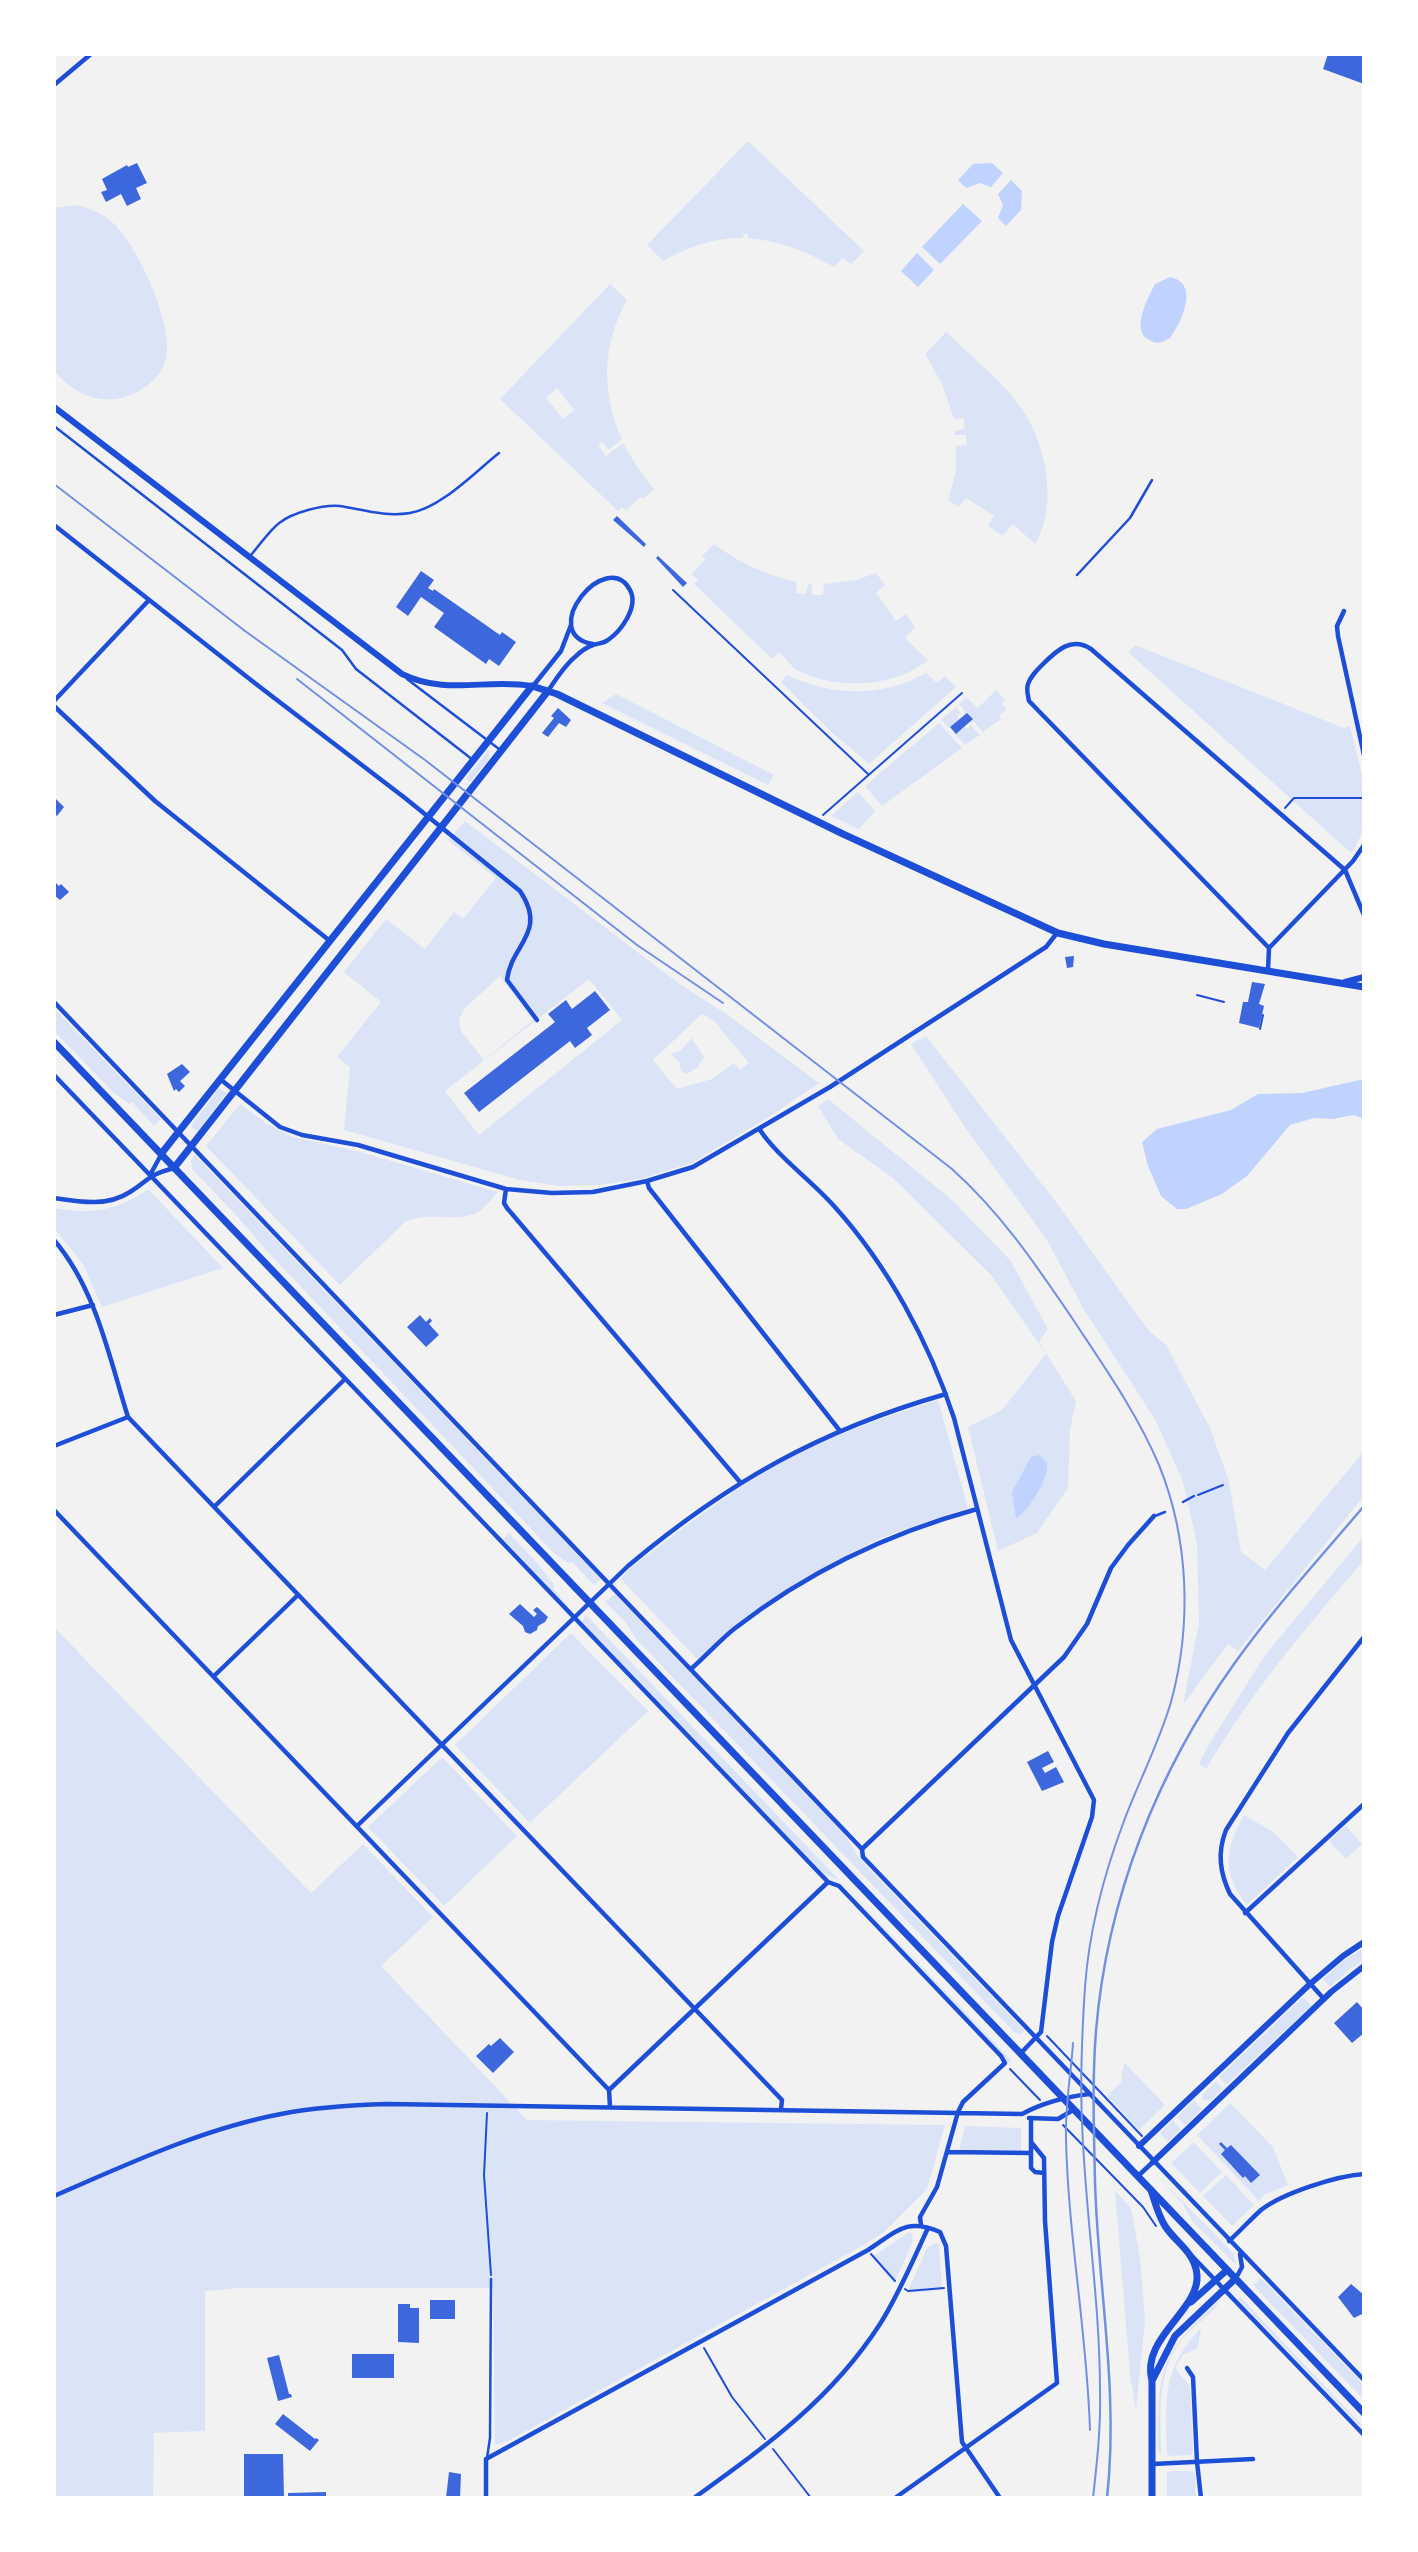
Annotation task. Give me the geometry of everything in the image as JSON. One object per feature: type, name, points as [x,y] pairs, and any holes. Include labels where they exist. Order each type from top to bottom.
[{"type":"main road","points":[[161,1154],[532,686],[548,691],[843,834],[1058,933],[1104,944],[1364,987]]},
{"type":"main road","points":[[174,1168],[548,691]]},
{"type":"main road","points":[[330,941],[344,951]]},
{"type":"main road","points":[[54,1042],[1021,2053],[1055,2089],[1059,2099],[1074,2109],[1364,2413]]},
{"type":"main road","points":[[1151,2190],[1162,2222],[1190,2254],[1196,2265],[1197,2281],[1195,2291],[1159,2342],[1149,2372],[1152,2381],[1152,2498]]},
{"type":"main road","points":[[1183,2310],[1227,2270]]},
{"type":"main road","points":[[1152,2381],[1175,2336],[1235,2279]]},
{"type":"street","points":[[54,85],[91,54]]},
{"type":"street","points":[[54,407],[402,674],[423,683],[441,687],[502,683],[532,686],[561,651],[575,607],[596,582],[612,578],[625,584],[633,599],[631,612],[610,639],[593,645],[575,657],[548,691]]},
{"type":"street","points":[[54,525],[514,885],[526,900],[531,917],[525,941],[509,968],[507,980],[537,1020]]},
{"type":"street","points":[[149,600],[54,704],[155,801],[330,941]]},
{"type":"street","points":[[1344,611],[1337,626],[1338,636],[1364,755]]},
{"type":"street","points":[[571,625],[580,640],[593,645]]},
{"type":"street","points":[[1269,948],[1030,701],[1027,691],[1029,682],[1056,651],[1071,643],[1085,645],[1345,870],[1364,915]]},
{"type":"street","points":[[1268,970],[1269,948],[1357,857],[1364,845]]},
{"type":"street","points":[[220,1079],[280,1127],[291,1132],[358,1145],[506,1189],[552,1193],[593,1192],[648,1181],[693,1167],[760,1130],[1046,947],[1058,933]]},
{"type":"street","points":[[1345,982],[1364,977]]},
{"type":"street","points":[[54,1002],[862,1849],[863,1857],[1055,2059],[1364,2380]]},
{"type":"street","points":[[54,1075],[828,1882],[839,1886],[992,2046],[1005,2063],[962,2102],[937,2188],[919,2217],[920,2225]]},
{"type":"street","points":[[760,1130],[836,1207],[871,1253],[911,1317],[946,1394],[1011,1640],[1094,1800],[1094,1809],[1052,1941],[1041,2032],[1021,2053]]},
{"type":"street","points":[[54,1198],[102,1202],[130,1192],[150,1175],[161,1154]]},
{"type":"street","points":[[150,1175],[174,1168]]},
{"type":"street","points":[[648,1181],[649,1188],[839,1431]]},
{"type":"street","points":[[506,1189],[504,1203],[507,1208],[740,1482]]},
{"type":"street","points":[[54,1240],[77,1271],[93,1305],[128,1417],[782,2100],[781,2109]]},
{"type":"street","points":[[54,1315],[93,1305]]},
{"type":"street","points":[[214,1507],[345,1379]]},
{"type":"street","points":[[357,1826],[659,1540],[740,1482],[779,1459],[891,1410],[946,1394]]},
{"type":"street","points":[[54,1446],[128,1417]]},
{"type":"street","points":[[691,1670],[724,1638],[755,1614],[847,1557],[913,1528],[977,1509]]},
{"type":"street","points":[[54,1510],[609,2090],[610,2107]]},
{"type":"street","points":[[862,1849],[1063,1657],[1079,1637],[1111,1568],[1154,1517]]},
{"type":"street","points":[[214,1676],[298,1595]]},
{"type":"street","points":[[1324,1999],[1230,1894],[1222,1877],[1222,1842],[1226,1830],[1288,1733],[1364,1637]]},
{"type":"street","points":[[1245,1913],[1364,1804]]},
{"type":"street","points":[[609,2090],[828,1882]]},
{"type":"street","points":[[1139,2146],[1310,1984],[1364,1942]]},
{"type":"street","points":[[1138,2176],[1324,1999],[1364,1966]]},
{"type":"street","points":[[54,2196],[182,2142],[281,2114],[368,2105],[1022,2114],[1059,2099],[1090,2094]]},
{"type":"street","points":[[1022,2114],[1031,2119],[1060,2122],[1074,2109]]},
{"type":"street","points":[[1031,2119],[1033,2171],[1044,2173]]},
{"type":"street","points":[[895,2498],[1057,2383],[1042,2154],[1031,2141]]},
{"type":"street","points":[[947,2152],[1031,2154]]},
{"type":"street","points":[[1229,2241],[1274,2202],[1338,2178],[1364,2174]]},
{"type":"street","points":[[486,2498],[486,2459],[868,2250],[905,2225],[920,2225],[937,2230],[944,2238],[962,2442],[1000,2498]]},
{"type":"street","points":[[694,2498],[769,2444],[825,2395],[855,2360],[881,2322],[928,2228]]},
{"type":"street","points":[[1235,2279],[1242,2267],[1239,2251]]},
{"type":"street","points":[[1190,2254],[1364,2435]]},
{"type":"street","points":[[1187,2368],[1193,2377],[1201,2498]]},
{"type":"street","points":[[1152,2464],[1253,2459]]},
{"type":"lane","points":[[54,426],[342,650],[356,669],[473,760]]},
{"type":"lane","points":[[249,558],[278,523],[288,516],[337,505],[380,514],[411,513],[429,507],[499,453]]},
{"type":"lane","points":[[1077,575],[1130,518],[1152,480]]},
{"type":"lane","points":[[402,674],[502,751]]},
{"type":"lane","points":[[1183,1502],[1194,1496]]},
{"type":"lane","points":[[1154,1517],[1165,1512]]},
{"type":"lane","points":[[486,2459],[490,2438],[491,2279]]},
{"type":"path","points":[[673,590],[868,774]]},
{"type":"path","points":[[823,815],[962,693]]},
{"type":"path","points":[[1280,814],[1294,798],[1364,799]]},
{"type":"path","points":[[1197,995],[1224,1002]]},
{"type":"path","points":[[1260,1030],[1263,1015]]},
{"type":"path","points":[[1194,1496],[1223,1485]]},
{"type":"path","points":[[1041,2032],[1140,2134]]},
{"type":"path","points":[[1005,2063],[1039,2099]]},
{"type":"path","points":[[486,2105],[484,2175],[491,2279]]},
{"type":"path","points":[[1060,2122],[1114,2177]]},
{"type":"path","points":[[868,2250],[908,2291],[949,2288]]},
{"type":"path","points":[[701,2343],[732,2397],[811,2498]]},
{"type":"shaded area","points":[[748,141],[864,251],[851,264],[843,258],[834,267],[793,248],[748,238],[748,234],[744,234],[743,238],[702,244],[663,261],[647,245]]},
{"type":"shaded area","points":[[79,205],[105,217],[122,233],[152,286],[165,327],[166,359],[157,377],[136,393],[123,398],[86,395],[74,389],[54,370],[54,208]]},
{"type":"shaded area","points":[[610,284],[627,300],[613,334],[607,369],[610,404],[622,439],[609,450],[602,442],[598,445],[606,456],[623,443],[654,489],[643,499],[640,497],[626,511],[622,507],[618,511],[500,399]],"holes":[[[557,388],[574,410],[563,419],[546,398]]]},
{"type":"shaded area","points":[[946,332],[1008,392],[1035,432],[1046,471],[1048,490],[1043,528],[1035,544],[1013,524],[1003,536],[988,526],[994,516],[966,498],[959,507],[948,500],[956,471],[956,446],[967,445],[966,435],[955,435],[955,431],[965,428],[963,418],[954,419],[942,384],[925,354]]},
{"type":"shaded area","points":[[714,544],[753,568],[797,582],[796,593],[806,594],[808,584],[812,585],[812,595],[823,595],[824,584],[856,580],[876,573],[885,585],[876,593],[896,621],[906,614],[915,627],[905,638],[928,660],[899,676],[882,681],[848,683],[830,681],[799,671],[779,652],[772,659],[694,584],[698,580],[692,574],[705,559],[702,556]]},
{"type":"shaded area","points":[[1135,645],[1344,728],[1350,726],[1361,774],[1365,809],[1364,825],[1351,853],[1128,652]]},
{"type":"shaded area","points":[[926,673],[937,683],[945,676],[956,687],[869,764],[828,729],[781,682],[787,675],[839,690],[875,690],[892,687]]},
{"type":"shaded area","points":[[996,690],[1005,700],[1002,704],[1007,709],[999,715],[1001,719],[983,732],[973,721],[968,725],[972,719],[967,713],[963,716],[965,711],[959,704],[966,697],[978,708]]},
{"type":"shaded area","points":[[616,694],[774,775],[768,785],[602,703]]},
{"type":"shaded area","points":[[956,707],[961,713],[957,716],[959,719],[949,728],[941,720]]},
{"type":"shaded area","points":[[939,723],[962,748],[882,806],[865,786]]},
{"type":"shaded area","points":[[971,725],[980,735],[965,745],[951,730],[956,734]]},
{"type":"shaded area","points":[[489,750],[489,759],[470,782],[466,778]]},
{"type":"shaded area","points":[[858,792],[875,811],[859,829],[831,816]]},
{"type":"shaded area","points":[[465,821],[681,985],[725,1013],[819,1083],[692,1163],[641,1179],[601,1185],[559,1186],[520,1180],[344,1130],[350,1067],[337,1057],[381,1002],[344,972],[386,919],[425,949],[454,912],[463,919],[496,878],[448,840]],"holes":[[[500,976],[533,1020],[484,1060],[461,1031],[459,1020],[464,1009]],[[589,979],[622,1020],[479,1135],[445,1091]],[[702,1014],[714,1021],[749,1063],[740,1070],[734,1063],[712,1079],[677,1089],[653,1060]]]},
{"type":"shaded area","points":[[54,1008],[161,1119],[154,1126],[132,1102],[129,1104],[114,1093],[54,1031]]},
{"type":"shaded area","points":[[926,1036],[1056,1202],[1149,1331],[1166,1345],[1210,1428],[1229,1481],[1241,1552],[1265,1570],[1364,1451],[1364,1496],[1238,1651],[1228,1644],[1183,1705],[1199,1623],[1197,1544],[1183,1482],[1156,1421],[1083,1308],[1047,1240],[964,1126],[911,1044]]},
{"type":"shaded area","points":[[692,1038],[704,1057],[698,1067],[687,1074],[681,1071],[679,1062],[671,1054],[680,1051]]},
{"type":"shaded area","points":[[219,1088],[227,1093],[197,1132],[191,1126]]},
{"type":"shaded area","points":[[828,1099],[951,1199],[1010,1260],[1048,1329],[1039,1342],[1076,1401],[1070,1430],[1068,1488],[1037,1533],[998,1551],[968,1427],[1002,1410],[1046,1354],[991,1275],[893,1178],[838,1139],[818,1106]]},
{"type":"shaded area","points":[[240,1104],[266,1123],[293,1137],[357,1151],[498,1192],[484,1208],[470,1215],[424,1217],[405,1222],[340,1285],[206,1146]]},
{"type":"shaded area","points":[[195,1155],[601,1579],[594,1585],[572,1562],[569,1564],[554,1553],[193,1170],[191,1160]]},
{"type":"shaded area","points":[[148,1189],[223,1268],[102,1307],[83,1264],[54,1228],[54,1208],[91,1211],[115,1207]]},
{"type":"shaded area","points":[[938,1400],[968,1508],[883,1537],[847,1555],[754,1611],[722,1636],[698,1660],[621,1579],[629,1569],[702,1514],[778,1464],[836,1436]]},
{"type":"shaded area","points":[[509,1533],[538,1564],[570,1609],[503,1539]]},
{"type":"shaded area","points":[[1364,1536],[1364,1560],[1261,1687],[1206,1769],[1199,1764],[1265,1655]]},
{"type":"shaded area","points":[[615,1594],[846,1836],[859,1858],[1024,2030],[1021,2035],[1014,2032],[637,1640],[626,1623],[605,1602]]},
{"type":"shaded area","points":[[586,1615],[1011,2060],[1008,2063],[839,1880],[824,1874],[582,1622]]},
{"type":"shaded area","points":[[54,1627],[311,1893],[363,1844],[433,1917],[381,1966],[527,2120],[945,2125],[927,2189],[884,2232],[862,2246],[508,2441],[495,2445],[493,2288],[239,2288],[205,2291],[205,2431],[154,2433],[153,2498],[54,2498]]},
{"type":"shaded area","points":[[571,1633],[648,1711],[530,1823],[455,1745]]},
{"type":"shaded area","points":[[442,1757],[517,1836],[444,1906],[368,1827]]},
{"type":"shaded area","points":[[1244,1815],[1273,1832],[1298,1857],[1247,1905],[1233,1882],[1229,1861],[1233,1839]]},
{"type":"shaded area","points":[[1346,1826],[1362,1844],[1346,1859],[1329,1841]]},
{"type":"shaded area","points":[[1364,1948],[1364,1960],[1330,1987],[1323,1979],[1344,1960]]},
{"type":"shaded area","points":[[1303,1997],[1312,2006],[1226,2085],[1219,2077]]},
{"type":"shaded area","points":[[1124,2062],[1165,2105],[1139,2130],[1107,2096],[1121,2082]]},
{"type":"shaded area","points":[[1216,2081],[1223,2088],[1210,2101],[1202,2099],[1203,2094]]},
{"type":"shaded area","points":[[1194,2100],[1202,2109],[1185,2126],[1177,2117]]},
{"type":"shaded area","points":[[1230,2103],[1273,2147],[1288,2185],[1264,2195],[1259,2201],[1197,2135]]},
{"type":"shaded area","points":[[1173,2120],[1181,2129],[1168,2142],[1160,2133]]},
{"type":"shaded area","points":[[965,2126],[1021,2128],[1021,2151],[959,2150]]},
{"type":"shaded area","points":[[1194,2142],[1222,2172],[1200,2193],[1171,2163]]},
{"type":"shaded area","points":[[1154,2172],[1234,2254],[1236,2265],[1192,2221],[1183,2204]]},
{"type":"shaded area","points":[[1226,2175],[1254,2205],[1232,2226],[1203,2196]]},
{"type":"shaded area","points":[[1115,2191],[1131,2208],[1140,2257],[1145,2320],[1136,2411],[1130,2374]]},
{"type":"shaded area","points":[[909,2232],[912,2233],[913,2242],[894,2283],[872,2257]]},
{"type":"shaded area","points":[[937,2242],[942,2290],[907,2293],[927,2248]]},
{"type":"shaded area","points":[[1261,2278],[1364,2385],[1364,2400],[1253,2285]]},
{"type":"shaded area","points":[[1240,2297],[1364,2427],[1364,2430],[1238,2299]]},
{"type":"shaded area","points":[[1220,2300],[1186,2335],[1169,2362],[1162,2392],[1161,2456],[1158,2449],[1159,2400],[1166,2365],[1174,2350],[1185,2335]]},
{"type":"shaded area","points":[[1201,2328],[1198,2348],[1183,2355],[1176,2366],[1178,2373],[1190,2387],[1193,2451],[1191,2455],[1170,2456],[1167,2454],[1167,2401],[1172,2372],[1188,2343]]},
{"type":"shaded area","points":[[1170,2471],[1192,2471],[1195,2474],[1196,2498],[1167,2498],[1167,2474]]},
{"type":"water","points":[[992,163],[1003,173],[991,187],[980,183],[966,188],[958,180],[973,164]]},
{"type":"water","points":[[1011,180],[1022,191],[1021,210],[1006,226],[998,218],[1003,205],[998,194]]},
{"type":"water","points":[[963,204],[982,221],[940,264],[922,247]]},
{"type":"water","points":[[917,253],[934,270],[918,287],[901,271]]},
{"type":"water","points":[[1170,277],[1184,287],[1186,304],[1170,338],[1155,342],[1149,340],[1141,329],[1142,314],[1155,284]]},
{"type":"water","points":[[1364,1079],[1364,1119],[1354,1115],[1332,1119],[1314,1118],[1290,1125],[1247,1176],[1222,1194],[1186,1209],[1177,1209],[1161,1196],[1148,1166],[1142,1142],[1157,1129],[1231,1110],[1258,1094],[1302,1093]]},
{"type":"water","points":[[1039,1455],[1047,1462],[1042,1485],[1016,1518],[1012,1492],[1031,1457]]},
{"type":"building","points":[[1328,54],[1364,54],[1364,84],[1323,69]]},
{"type":"building","points":[[137,163],[147,183],[136,188],[141,199],[127,206],[121,194],[106,202],[101,192],[107,190],[102,179],[127,165],[128,167]]},
{"type":"building","points":[[617,516],[646,544],[644,547],[613,520]]},
{"type":"building","points":[[658,556],[687,583],[683,587],[656,558]]},
{"type":"building","points":[[421,571],[434,580],[428,588],[433,591],[434,589],[500,635],[502,632],[516,642],[499,666],[489,659],[486,664],[434,627],[444,613],[421,597],[408,616],[396,607]]},
{"type":"building","points":[[558,708],[571,720],[566,727],[559,723],[548,737],[542,733]]},
{"type":"building","points":[[967,713],[973,719],[956,734],[950,727]]},
{"type":"building","points":[[54,797],[64,807],[57,816],[54,813]]},
{"type":"building","points":[[54,881],[69,892],[60,900],[54,895]]},
{"type":"building","points":[[1074,956],[1073,967],[1067,968],[1065,957]]},
{"type":"building","points":[[1252,982],[1265,984],[1259,1004],[1264,1006],[1259,1028],[1239,1023],[1243,1002],[1248,1002]]},
{"type":"building","points":[[595,991],[610,1010],[587,1028],[592,1035],[575,1048],[570,1041],[479,1112],[464,1093],[555,1022],[548,1014],[566,1000],[572,1009]]},
{"type":"building","points":[[182,1064],[190,1072],[180,1081],[185,1086],[179,1092],[176,1089],[174,1091],[167,1074]]},
{"type":"building","points":[[420,1315],[426,1322],[430,1318],[432,1321],[429,1324],[439,1335],[426,1347],[407,1327]]},
{"type":"building","points":[[520,1604],[534,1617],[537,1614],[533,1610],[537,1607],[548,1617],[530,1634],[509,1614]]},
{"type":"building","points":[[1048,1751],[1054,1762],[1042,1768],[1045,1773],[1056,1767],[1064,1782],[1042,1791],[1027,1762]]},
{"type":"building","points":[[1357,2002],[1364,2010],[1364,2033],[1352,2043],[1334,2023]]},
{"type":"building","points":[[500,2038],[514,2052],[493,2073],[476,2056]]},
{"type":"building","points":[[1221,2142],[1227,2148],[1231,2145],[1260,2175],[1251,2183],[1245,2176],[1243,2178],[1221,2154],[1225,2150],[1219,2144]]},
{"type":"building","points":[[1351,2284],[1364,2295],[1364,2313],[1354,2318],[1338,2297]]},
{"type":"building","points":[[430,2300],[455,2300],[455,2319],[430,2319]]},
{"type":"building","points":[[398,2304],[410,2304],[410,2308],[419,2308],[419,2343],[398,2342]]},
{"type":"building","points":[[352,2354],[394,2354],[394,2378],[352,2378]]},
{"type":"building","points":[[279,2355],[292,2397],[278,2401],[267,2358]]},
{"type":"building","points":[[283,2414],[319,2440],[310,2451],[275,2424]]},
{"type":"building","points":[[244,2454],[283,2454],[284,2498],[244,2498]]},
{"type":"building","points":[[449,2472],[461,2474],[460,2498],[446,2498]]},
{"type":"building","points":[[326,2492],[326,2498],[288,2498],[288,2493]]},
{"type":"tram line","points":[[54,484],[245,631],[425,760],[952,1169],[986,1203],[1031,1259],[1107,1371],[1140,1427],[1159,1465],[1176,1522],[1182,1552],[1184,1613],[1178,1673],[1171,1702],[1110,1861],[1098,1903],[1087,1966],[1081,2105],[1098,2324],[1100,2391],[1093,2498]]},
{"type":"tram line","points":[[297,679],[637,945],[723,1003]]},
{"type":"tram line","points":[[1073,2043],[1066,2114],[1067,2175],[1090,2430]]},
{"type":"railway","points":[[1107,2498],[1111,2418],[1097,2222],[1094,2088],[1096,2031],[1111,1933],[1140,1838],[1159,1793],[1206,1705],[1265,1623],[1364,1506]]}]
